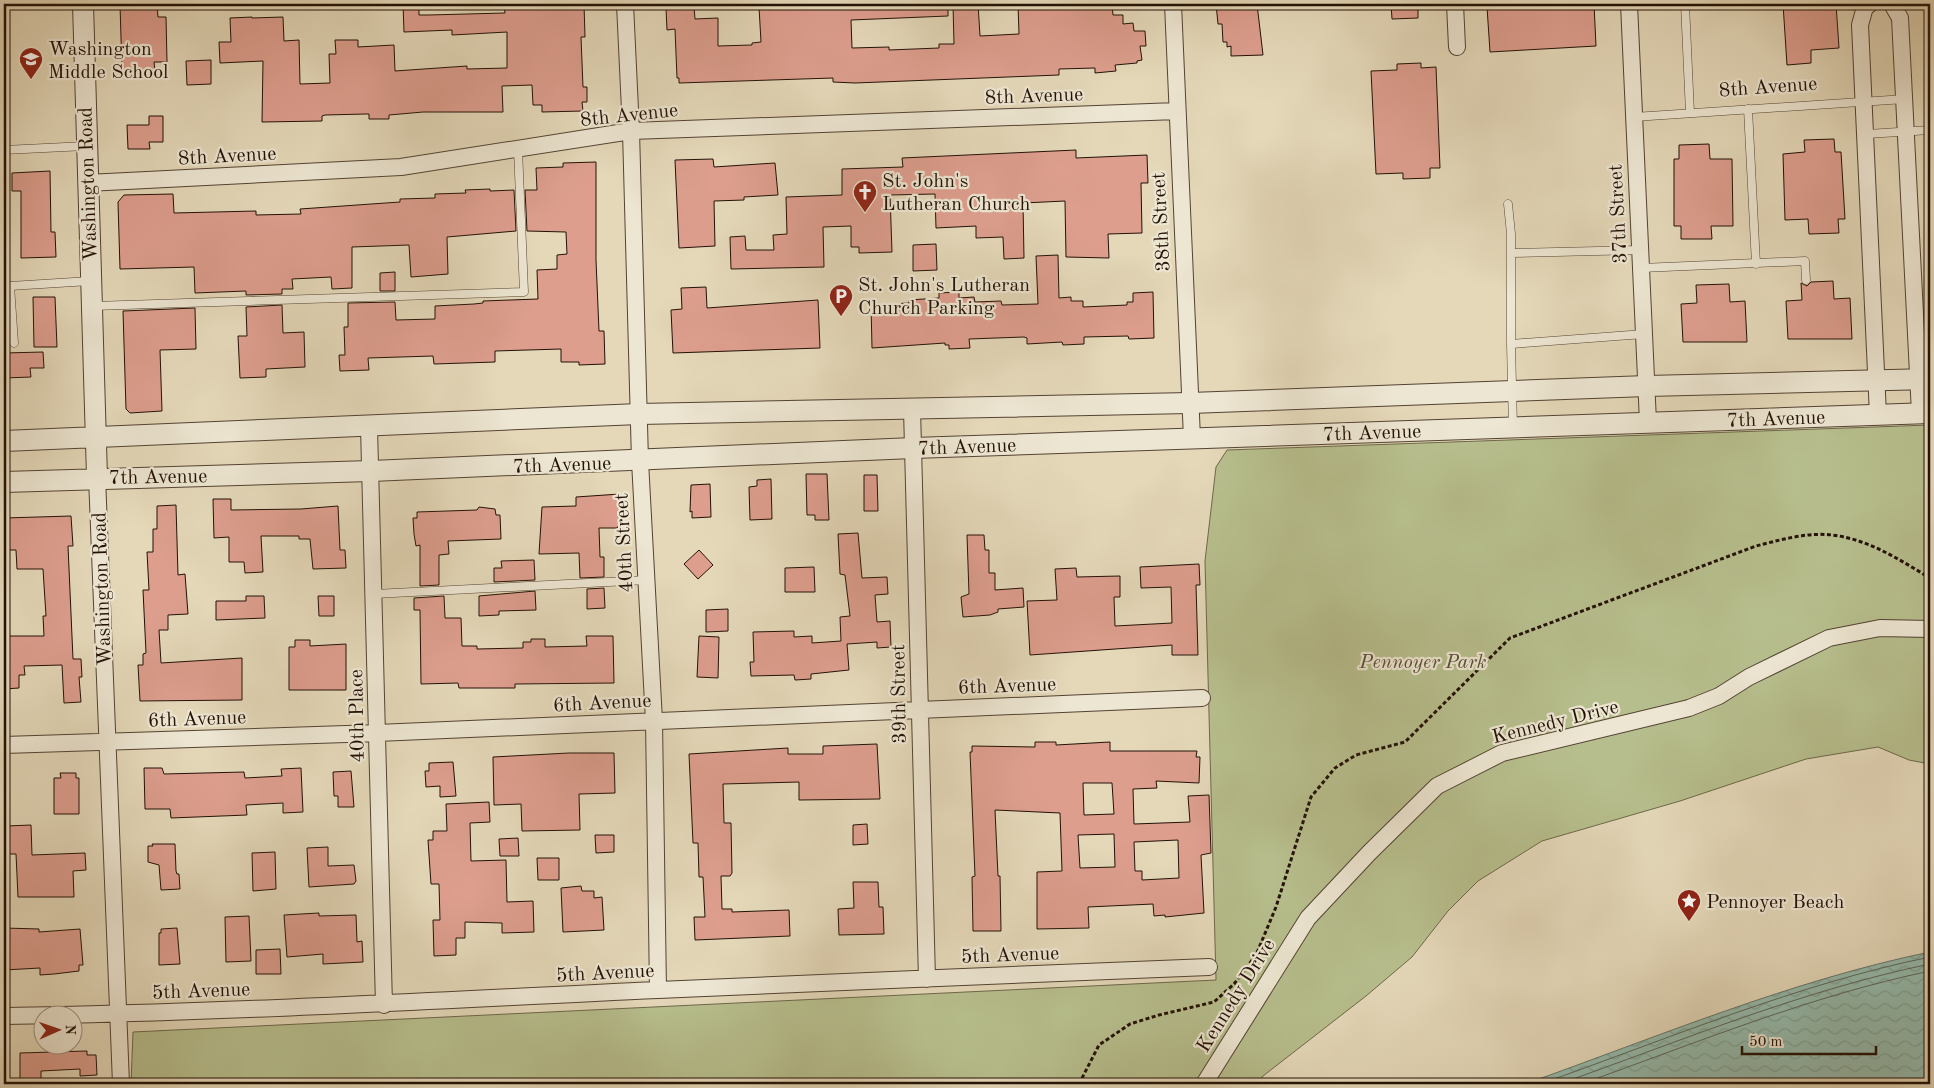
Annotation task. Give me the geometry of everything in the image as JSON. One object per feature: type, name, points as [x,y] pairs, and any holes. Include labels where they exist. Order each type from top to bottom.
[{"type":"street","name":"Washington Road","points":[[83,4],[90,281],[106,743],[121,1084]]},
{"type":"street","name":"40th Street","points":[[625,4],[631,131],[640,461],[654,721],[658,990]]},
{"type":"street","name":"38th Street","points":[[1173,4],[1192,438]]},
{"type":"street","points":[[1455,4],[1457,47]]},
{"type":"street","name":"37th Street","points":[[1628,4],[1648,422]]},
{"type":"street","points":[[1870,4],[1865,7],[1860,24],[1866,101],[1878,414]]},
{"type":"street","points":[[1892,4],[1900,18],[1925,413]]},
{"type":"street","name":"8th Avenue","points":[[87,183],[401,167],[631,131],[1177,111]]},
{"type":"street","name":"7th Avenue","points":[[4,441],[96,439],[639,414],[1190,403],[1646,386],[1877,382],[1924,379]]},
{"type":"street","name":"39th Street","points":[[912,409],[926,979]]},
{"type":"street","name":"7th Avenue","points":[[4,482],[97,477],[371,471],[913,448],[1925,413]]},
{"type":"street","name":"40th Place","points":[[370,427],[384,1005]]},
{"type":"street","name":"Kennedy Drive","points":[[1204,1084],[1308,918],[1369,852],[1437,786],[1502,753],[1689,708],[1719,696],[1750,676],[1829,638],[1880,628],[1930,629]]},
{"type":"street","name":"6th Avenue","points":[[4,745],[377,733],[1202,698]]},
{"type":"street","name":"5th Avenue","points":[[4,1016],[384,1005],[658,990],[1209,967]]},
{"type":"lane","points":[[625,4],[653,4]]},
{"type":"lane","points":[[1685,4],[1690,113]]},
{"type":"lane","name":"8th Avenue","points":[[1634,117],[1905,100]]},
{"type":"lane","points":[[1748,109],[1756,264]]},
{"type":"lane","points":[[1867,134],[1930,130]]},
{"type":"lane","points":[[4,150],[86,146]]},
{"type":"lane","points":[[91,306],[524,292],[518,149]]},
{"type":"lane","points":[[1508,204],[1511,253],[1513,427]]},
{"type":"lane","points":[[1511,253],[1640,250]]},
{"type":"lane","points":[[1641,268],[1805,262],[1806,280]]},
{"type":"lane","points":[[14,343],[10,286],[90,281]]},
{"type":"lane","points":[[1511,344],[1644,334]]},
{"type":"lane","points":[[374,594],[647,580]]},
{"type":"path","points":[[1079,1084],[1099,1044],[1130,1024],[1214,1002],[1234,984],[1256,956],[1276,907],[1311,797],[1335,768],[1356,755],[1405,742],[1510,638],[1756,546],[1795,536],[1832,535],[1880,549],[1930,578]]},
{"type":"green space","name":"Pennoyer Park","points":[[1930,425],[1930,764],[1909,760],[1878,747],[1806,759],[1680,801],[1542,841],[1478,881],[1448,911],[1412,957],[1366,996],[1263,1076],[1257,1084],[131,1084],[133,1032],[1216,980],[1205,561],[1216,467],[1227,450]]},
{"type":"water","points":[[1930,952],[1930,1084],[1525,1084],[1776,994],[1827,978]]},
{"type":"building","points":[[120,4],[157,4],[158,17],[166,17],[167,62],[154,62],[155,71],[122,72]]},
{"type":"building","points":[[403,4],[419,4],[419,15],[429,15],[505,13],[504,4],[584,4],[585,37],[581,37],[583,87],[587,87],[587,102],[582,102],[583,111],[542,112],[542,105],[533,105],[532,85],[502,86],[503,112],[423,112],[389,115],[389,119],[369,119],[369,114],[325,115],[322,116],[322,121],[262,122],[263,61],[220,63],[219,42],[231,42],[230,18],[283,17],[284,41],[299,40],[300,84],[330,83],[329,54],[336,54],[335,40],[358,40],[358,47],[394,45],[395,71],[467,66],[467,69],[507,68],[507,32],[452,35],[452,30],[404,32]]},
{"type":"building","points":[[793,4],[948,4],[948,16],[851,20],[852,48],[889,47],[889,50],[939,48],[939,44],[954,44],[953,4],[978,4],[980,36],[1019,34],[1018,4],[1112,4],[1113,15],[1123,15],[1123,24],[1133,23],[1134,31],[1145,31],[1146,46],[1140,46],[1142,60],[1137,61],[1137,63],[1115,65],[1116,71],[1095,73],[1095,68],[1059,69],[1059,75],[855,83],[833,82],[833,78],[679,83],[679,78],[677,78],[675,29],[667,30],[666,8],[694,7],[695,19],[718,18],[718,46],[752,45],[752,43],[761,42],[759,7]]},
{"type":"building","points":[[1216,4],[1257,4],[1263,55],[1231,56],[1231,46],[1227,47],[1227,42],[1223,42],[1222,24],[1218,24]]},
{"type":"building","points":[[1391,4],[1418,4],[1418,18],[1392,19]]},
{"type":"building","points":[[1494,4],[1594,4],[1596,46],[1490,52],[1487,7],[1494,7]]},
{"type":"building","points":[[1783,4],[1836,4],[1839,48],[1811,50],[1811,63],[1787,65]]},
{"type":"building","points":[[211,60],[211,84],[187,85],[186,61]]},
{"type":"building","points":[[1421,63],[1421,68],[1436,67],[1440,168],[1430,168],[1430,178],[1403,179],[1403,173],[1376,174],[1371,71],[1397,70],[1397,64]]},
{"type":"building","points":[[149,116],[163,116],[163,142],[149,142],[150,149],[128,149],[127,125],[149,125]]},
{"type":"building","points":[[1834,139],[1835,152],[1841,152],[1845,219],[1838,219],[1839,233],[1809,234],[1808,219],[1785,220],[1783,154],[1805,152],[1804,140]]},
{"type":"building","points":[[1709,144],[1710,159],[1732,159],[1733,226],[1711,226],[1712,239],[1681,239],[1681,226],[1674,226],[1674,159],[1679,159],[1679,145]]},
{"type":"building","points":[[1076,150],[1076,158],[1147,155],[1148,183],[1141,183],[1142,233],[1108,234],[1109,258],[1066,257],[1065,201],[1023,203],[1024,258],[1004,259],[1003,237],[976,238],[976,226],[936,228],[935,194],[890,195],[892,252],[859,253],[859,247],[851,247],[851,226],[823,227],[824,267],[731,269],[730,237],[745,236],[746,250],[774,250],[773,235],[787,234],[786,197],[842,195],[842,169],[903,167],[902,158]]},
{"type":"building","points":[[713,159],[714,167],[775,163],[778,195],[744,197],[744,200],[714,201],[715,246],[679,248],[675,160]]},
{"type":"building","points":[[596,162],[596,260],[599,331],[604,331],[605,364],[579,365],[579,362],[561,362],[561,349],[495,351],[495,362],[434,364],[433,356],[368,358],[369,370],[340,371],[339,355],[345,355],[344,327],[348,327],[348,303],[395,302],[396,320],[435,319],[435,306],[474,304],[483,303],[483,301],[538,299],[537,270],[557,269],[557,255],[567,254],[566,232],[527,231],[525,190],[537,190],[536,168],[563,167],[563,163]]},
{"type":"building","points":[[50,171],[51,232],[55,232],[56,257],[21,258],[21,191],[12,191],[12,173]]},
{"type":"building","points":[[490,189],[490,191],[514,190],[516,231],[447,237],[448,274],[411,277],[409,245],[352,247],[352,288],[332,289],[331,277],[292,279],[293,289],[282,289],[282,294],[246,295],[246,291],[195,293],[194,267],[120,269],[118,202],[124,195],[173,194],[174,213],[256,211],[256,215],[301,214],[300,209],[400,202],[400,199],[435,198],[435,194],[466,193],[465,190]]},
{"type":"building","points":[[936,244],[937,270],[913,271],[913,245]]},
{"type":"building","points":[[1058,255],[1059,298],[1071,297],[1071,301],[1083,301],[1083,307],[1127,305],[1127,302],[1133,302],[1133,293],[1153,292],[1154,338],[1129,339],[1128,336],[1084,337],[1084,344],[1063,345],[1062,342],[1027,344],[1027,338],[1024,337],[969,339],[970,348],[949,349],[949,345],[945,345],[945,343],[872,348],[871,305],[909,303],[909,300],[939,298],[939,293],[959,292],[959,298],[974,297],[975,302],[1001,301],[1002,305],[1038,304],[1036,256]]},
{"type":"building","points":[[395,272],[395,291],[380,291],[380,273]]},
{"type":"building","points":[[1833,281],[1834,299],[1850,298],[1852,339],[1788,339],[1786,301],[1802,300],[1801,283],[1807,286],[1811,282]]},
{"type":"building","points":[[1729,284],[1730,302],[1745,301],[1747,342],[1683,342],[1681,304],[1697,303],[1696,285]]},
{"type":"building","points":[[706,287],[707,308],[818,300],[820,348],[673,353],[671,310],[682,309],[681,288]]},
{"type":"building","points":[[33,297],[55,297],[57,347],[34,347]]},
{"type":"building","points":[[282,305],[283,333],[304,332],[305,367],[266,369],[266,377],[240,378],[238,336],[247,336],[246,307]]},
{"type":"building","points":[[195,308],[196,349],[160,350],[162,411],[130,413],[126,409],[123,311]]},
{"type":"building","points":[[43,352],[44,368],[30,368],[31,377],[4,378],[4,353]]},
{"type":"building","points":[[806,474],[827,474],[829,520],[815,520],[815,515],[807,515]]},
{"type":"building","points":[[864,475],[877,475],[878,511],[864,511]]},
{"type":"building","points":[[771,479],[772,519],[750,520],[749,487],[757,486],[757,480]]},
{"type":"building","points":[[710,484],[711,517],[692,518],[692,511],[690,512],[691,485]]},
{"type":"building","points":[[620,494],[619,525],[617,528],[599,528],[600,557],[604,557],[604,577],[580,578],[579,553],[539,554],[542,507],[576,506],[576,497]]},
{"type":"building","points":[[213,499],[231,499],[231,510],[301,509],[338,506],[340,550],[345,550],[346,568],[313,569],[310,539],[299,539],[299,536],[261,536],[263,572],[245,573],[244,562],[229,562],[229,537],[214,538]]},
{"type":"building","points":[[176,505],[178,575],[185,574],[188,614],[168,615],[168,630],[159,630],[161,663],[242,658],[242,700],[140,701],[138,665],[143,665],[143,654],[146,653],[143,590],[149,590],[147,552],[153,552],[153,529],[157,529],[157,506]]},
{"type":"building","points":[[479,507],[495,509],[496,515],[500,515],[501,539],[448,541],[449,554],[439,555],[439,585],[420,586],[420,545],[416,546],[413,518],[417,518],[417,512],[477,510]]},
{"type":"building","points":[[71,516],[73,546],[68,546],[73,659],[81,659],[82,677],[79,677],[81,702],[64,703],[62,665],[24,666],[25,675],[19,675],[19,688],[4,689],[4,636],[44,636],[43,616],[46,616],[43,569],[17,569],[16,550],[4,550],[4,518]]},
{"type":"building","points":[[858,533],[862,578],[887,577],[888,594],[875,595],[877,622],[890,621],[891,647],[877,648],[877,642],[847,644],[849,670],[811,674],[811,679],[795,680],[794,675],[751,676],[750,662],[754,662],[753,632],[794,631],[794,637],[812,636],[812,643],[841,641],[840,617],[850,616],[845,575],[840,574],[838,534]]},
{"type":"building","points":[[967,535],[984,535],[985,550],[989,550],[989,573],[995,573],[995,590],[1023,588],[1024,607],[998,609],[998,612],[990,615],[963,617],[961,597],[969,594]]},
{"type":"building","points":[[699,550],[713,565],[698,579],[684,564]]},
{"type":"building","points":[[534,560],[535,580],[494,582],[494,568],[502,568],[501,561]]},
{"type":"building","points":[[1199,564],[1200,585],[1196,585],[1198,655],[1172,655],[1172,645],[1030,655],[1027,601],[1057,600],[1055,569],[1076,568],[1077,577],[1120,576],[1120,597],[1114,597],[1115,626],[1172,623],[1171,587],[1141,588],[1140,567]]},
{"type":"building","points":[[814,567],[815,592],[785,592],[785,568]]},
{"type":"building","points":[[604,588],[605,608],[587,609],[587,589]]},
{"type":"building","points":[[535,591],[536,610],[499,611],[499,615],[479,616],[479,596]]},
{"type":"building","points":[[246,596],[264,596],[265,618],[216,620],[216,601],[246,601]]},
{"type":"building","points":[[318,596],[334,596],[334,616],[319,616]]},
{"type":"building","points":[[444,596],[445,618],[461,618],[462,646],[477,646],[477,649],[523,648],[523,642],[531,642],[531,639],[545,639],[545,647],[587,646],[586,636],[613,636],[614,683],[515,684],[515,688],[459,688],[458,683],[421,684],[420,610],[414,610],[414,598]]},
{"type":"building","points":[[728,609],[728,631],[706,632],[706,610]]},
{"type":"building","points":[[699,636],[719,637],[718,678],[697,677]]},
{"type":"building","points":[[295,640],[310,640],[310,646],[346,644],[346,690],[289,690],[289,647],[295,647]]},
{"type":"building","points":[[1035,742],[1056,742],[1056,745],[1110,742],[1110,751],[1197,751],[1196,757],[1200,757],[1199,783],[1156,781],[1157,788],[1133,789],[1134,824],[1190,822],[1188,796],[1209,795],[1211,853],[1201,855],[1204,913],[1165,917],[1165,915],[1154,916],[1153,904],[1088,907],[1089,928],[1037,929],[1037,872],[1062,871],[1060,813],[995,810],[998,876],[1000,876],[1001,931],[973,931],[972,877],[975,876],[970,752],[972,752],[972,746],[1035,747]],"holes":[[[1083,783],[1112,783],[1114,814],[1084,815]],[[1114,834],[1115,867],[1080,868],[1078,835]],[[1178,840],[1179,878],[1142,880],[1142,871],[1135,871],[1134,842]]]},
{"type":"building","points":[[877,744],[880,799],[799,800],[799,782],[723,784],[724,823],[731,823],[732,873],[730,876],[721,876],[722,909],[732,909],[732,912],[789,910],[790,936],[695,940],[694,917],[705,917],[703,877],[699,877],[698,843],[693,843],[689,754],[788,748],[788,754],[823,754],[823,746]]},
{"type":"building","points":[[614,753],[615,793],[579,794],[580,830],[522,831],[521,804],[494,805],[493,757]]},
{"type":"building","points":[[453,762],[456,796],[440,797],[440,786],[426,787],[425,771],[429,771],[429,763]]},
{"type":"building","points":[[144,768],[162,768],[164,774],[244,772],[245,778],[282,776],[281,769],[301,768],[303,812],[283,813],[283,803],[246,805],[247,815],[171,818],[170,809],[145,809]]},
{"type":"building","points":[[351,771],[354,807],[338,807],[338,796],[334,796],[333,772]]},
{"type":"building","points":[[60,773],[76,773],[76,778],[79,778],[79,814],[54,814],[54,778],[61,778]]},
{"type":"building","points":[[489,802],[490,822],[470,823],[471,861],[506,860],[507,902],[533,901],[534,932],[502,933],[502,923],[465,922],[465,938],[456,938],[456,955],[434,956],[433,920],[440,920],[439,884],[431,884],[428,840],[433,840],[433,831],[447,831],[446,804]]},
{"type":"building","points":[[867,824],[868,844],[853,845],[853,825]]},
{"type":"building","points":[[31,825],[32,855],[85,853],[86,870],[73,871],[74,897],[18,897],[16,854],[8,854],[7,826]]},
{"type":"building","points":[[595,835],[614,835],[614,852],[596,853]]},
{"type":"building","points":[[518,838],[519,856],[500,856],[499,839]]},
{"type":"building","points":[[152,844],[175,844],[176,871],[179,874],[180,889],[161,890],[159,865],[148,862],[148,846],[153,846]]},
{"type":"building","points":[[328,847],[328,866],[354,865],[356,881],[354,884],[309,887],[307,848]]},
{"type":"building","points":[[275,852],[276,889],[253,891],[252,853]]},
{"type":"building","points":[[537,858],[559,858],[559,880],[538,880]]},
{"type":"building","points":[[853,882],[878,882],[879,907],[883,907],[884,934],[839,935],[838,909],[854,908]]},
{"type":"building","points":[[581,886],[582,891],[594,891],[594,898],[602,897],[604,930],[563,932],[561,888]]},
{"type":"building","points":[[319,913],[319,916],[356,915],[357,942],[362,941],[363,962],[323,964],[323,954],[287,957],[284,915]]},
{"type":"building","points":[[249,916],[251,961],[226,962],[225,917]]},
{"type":"building","points":[[4,928],[39,929],[39,932],[80,929],[83,965],[79,965],[79,971],[40,975],[40,968],[4,970]]},
{"type":"building","points":[[177,928],[180,964],[159,965],[159,933],[161,933],[161,929]]},
{"type":"building","points":[[280,949],[281,974],[256,974],[256,950]]},
{"type":"building","points":[[82,1051],[87,1051],[87,1055],[96,1055],[97,1075],[80,1076],[80,1069],[41,1071],[41,1079],[20,1080],[20,1053],[32,1053],[32,1056],[82,1056]]},
{"type":"place","name":"Washington Middle School","points":[[31,80]]},
{"type":"place","name":"St. John's Lutheran Church","points":[[865,213]]},
{"type":"place","name":"St. John's Lutheran Church Parking","points":[[841,317]]},
{"type":"place","name":"Pennoyer Beach","points":[[1689,922]]}]
